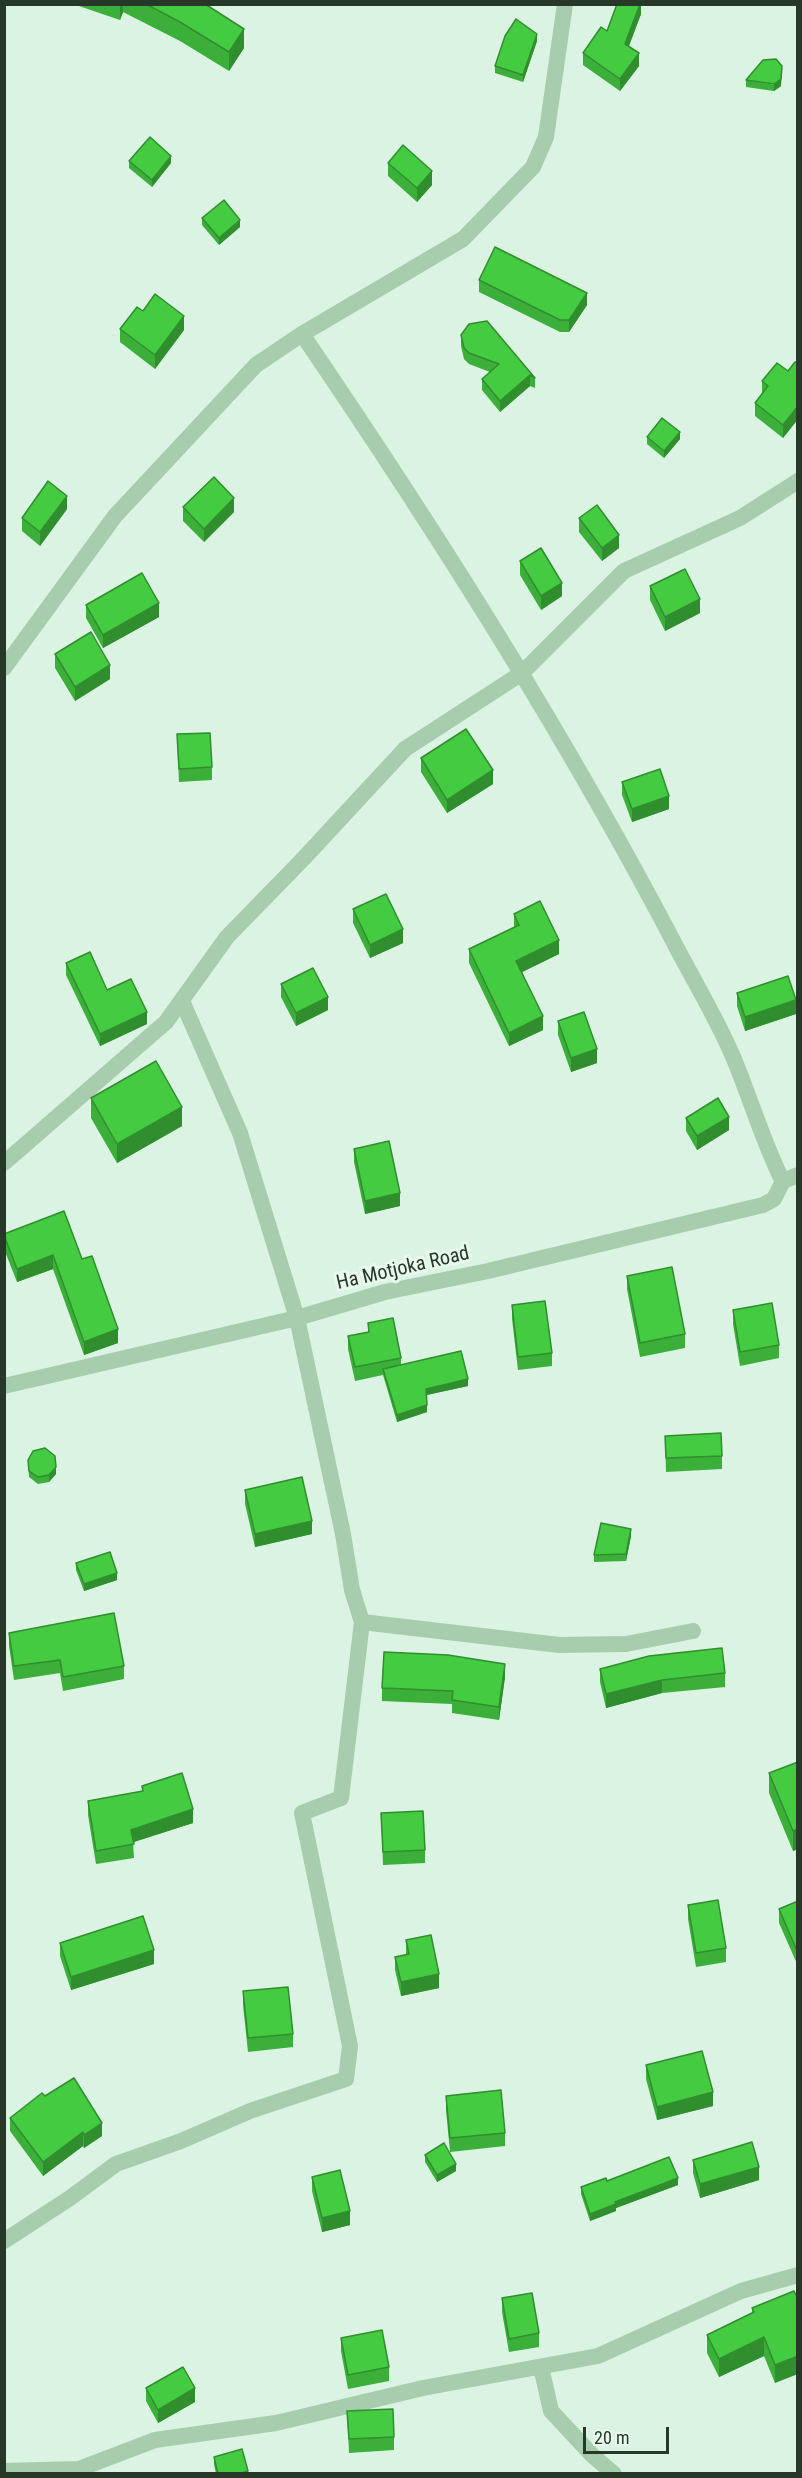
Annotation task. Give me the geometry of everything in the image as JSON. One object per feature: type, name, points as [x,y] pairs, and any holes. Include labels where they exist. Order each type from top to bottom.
[{"type":"street","points":[[4,668],[115,516],[256,365],[302,334],[463,239],[533,167],[546,137],[565,4]]},
{"type":"street","points":[[302,334],[380,449],[522,674],[580,771],[733,1057],[769,1154],[790,1178]]},
{"type":"street","points":[[4,1163],[166,1022],[227,937],[405,749],[522,674],[624,571],[741,518],[798,481]]},
{"type":"street","points":[[4,2241],[70,2198],[116,2164],[181,2141],[250,2111],[346,2079],[350,2046],[303,1813],[341,1798],[362,1622],[352,1590],[343,1534],[297,1318],[240,1133],[182,1001]]},
{"type":"street","name":"Ha Motjoka Road","points":[[4,1386],[297,1318],[385,1292],[498,1268],[763,1205],[774,1199],[790,1178]]},
{"type":"street","points":[[362,1622],[559,1645],[626,1644],[693,1631]]},
{"type":"street","points":[[4,2471],[79,2469],[156,2440],[276,2422],[423,2388],[598,2356],[741,2291],[798,2275]]},
{"type":"street","points":[[541,2367],[551,2411],[592,2455],[614,2474]]},
{"type":"building","points":[[146,4],[205,4],[244,29],[229,52]]},
{"type":"building","points":[[617,4],[640,4],[625,44],[639,53],[620,79],[583,53],[601,27],[607,31]]},
{"type":"building","points":[[516,19],[537,34],[523,75],[495,66],[505,36]]},
{"type":"building","points":[[776,59],[782,66],[781,79],[774,84],[746,80],[763,60]]},
{"type":"building","points":[[150,137],[171,156],[152,180],[129,161]]},
{"type":"building","points":[[403,145],[432,171],[417,188],[388,163]]},
{"type":"building","points":[[224,200],[240,220],[219,238],[202,218]]},
{"type":"building","points":[[495,247],[587,293],[569,320],[560,320],[479,280]]},
{"type":"building","points":[[155,294],[184,316],[155,355],[120,329],[137,307],[143,311]]},
{"type":"building","points":[[487,321],[535,378],[530,375],[500,401],[482,379],[499,364],[469,353],[464,348],[461,335],[469,324]]},
{"type":"building","points":[[795,362],[798,363],[798,406],[783,425],[755,403],[768,386],[762,381],[777,363],[788,371]]},
{"type":"building","points":[[662,418],[680,432],[664,451],[647,437]]},
{"type":"building","points":[[214,477],[234,498],[204,529],[183,507]]},
{"type":"building","points":[[48,481],[67,496],[40,532],[22,518]]},
{"type":"building","points":[[597,505],[619,535],[602,548],[579,518]]},
{"type":"building","points":[[541,548],[562,583],[541,596],[520,561]]},
{"type":"building","points":[[685,569],[700,599],[665,617],[650,586]]},
{"type":"building","points":[[142,573],[159,603],[103,635],[86,605]]},
{"type":"building","points":[[91,632],[110,665],[75,687],[55,654]]},
{"type":"building","points":[[466,729],[493,770],[447,800],[421,758]]},
{"type":"building","points":[[210,733],[212,767],[179,769],[177,734]]},
{"type":"building","points":[[660,769],[669,796],[632,809],[622,782]]},
{"type":"building","points":[[386,894],[403,929],[370,945],[353,909]]},
{"type":"building","points":[[540,901],[559,940],[516,961],[543,1016],[509,1033],[469,949],[519,925],[514,914]]},
{"type":"building","points":[[90,952],[107,990],[131,979],[147,1012],[100,1034],[66,963]]},
{"type":"building","points":[[313,968],[328,997],[296,1013],[281,984]]},
{"type":"building","points":[[788,976],[796,1000],[745,1017],[737,993]]},
{"type":"building","points":[[584,1012],[597,1049],[571,1058],[558,1021]]},
{"type":"building","points":[[156,1061],[182,1107],[117,1144],[91,1098]]},
{"type":"building","points":[[718,1098],[729,1117],[697,1136],[686,1118]]},
{"type":"building","points":[[389,1141],[400,1193],[365,1201],[354,1149]]},
{"type":"building","points":[[64,1211],[82,1259],[92,1256],[118,1329],[84,1342],[53,1255],[17,1269],[4,1235]]},
{"type":"building","points":[[672,1267],[685,1334],[640,1343],[627,1276]]},
{"type":"building","points":[[545,1301],[552,1353],[518,1357],[512,1305]]},
{"type":"building","points":[[772,1303],[779,1345],[740,1352],[733,1310]]},
{"type":"building","points":[[393,1318],[401,1358],[355,1367],[348,1336],[369,1332],[368,1323]]},
{"type":"building","points":[[461,1351],[468,1379],[426,1389],[427,1405],[397,1415],[383,1369]]},
{"type":"building","points":[[721,1433],[722,1456],[666,1458],[665,1436]]},
{"type":"building","points":[[45,1448],[55,1456],[56,1467],[49,1475],[38,1477],[29,1471],[28,1460],[33,1451]]},
{"type":"building","points":[[302,1477],[312,1521],[255,1534],[245,1490]]},
{"type":"building","points":[[601,1523],[631,1529],[626,1554],[594,1555]]},
{"type":"building","points":[[110,1552],[117,1573],[84,1584],[76,1563]]},
{"type":"building","points":[[114,1613],[124,1666],[63,1677],[60,1660],[14,1666],[9,1633]]},
{"type":"building","points":[[722,1648],[725,1673],[662,1680],[606,1694],[600,1669],[649,1656]]},
{"type":"building","points":[[384,1652],[448,1655],[505,1664],[499,1707],[452,1700],[453,1691],[382,1688]]},
{"type":"building","points":[[798,1762],[798,1829],[793,1831],[769,1773]]},
{"type":"building","points":[[182,1773],[193,1809],[131,1830],[134,1844],[96,1851],[88,1801],[143,1791],[142,1786]]},
{"type":"building","points":[[423,1811],[425,1850],[383,1852],[381,1813]]},
{"type":"building","points":[[718,1900],[726,1948],[696,1953],[688,1905]]},
{"type":"building","points":[[798,1901],[798,1953],[779,1909]]},
{"type":"building","points":[[143,1916],[154,1950],[71,1977],[60,1943]]},
{"type":"building","points":[[431,1935],[439,1974],[401,1982],[395,1957],[409,1954],[406,1940]]},
{"type":"building","points":[[288,1987],[293,2034],[248,2038],[243,1991]]},
{"type":"building","points":[[702,2051],[713,2092],[657,2107],[646,2065]]},
{"type":"building","points":[[74,2078],[102,2123],[84,2135],[83,2132],[43,2162],[10,2118],[42,2093],[45,2096]]},
{"type":"building","points":[[501,2090],[505,2133],[450,2138],[446,2096]]},
{"type":"building","points":[[752,2142],[759,2167],[700,2184],[693,2160]]},
{"type":"building","points":[[444,2143],[456,2164],[437,2175],[425,2155]]},
{"type":"building","points":[[669,2157],[678,2178],[590,2214],[581,2187],[606,2178],[607,2181]]},
{"type":"building","points":[[340,2170],[350,2211],[322,2218],[312,2177]]},
{"type":"building","points":[[794,2291],[798,2299],[798,2356],[775,2365],[764,2337],[719,2359],[707,2335],[754,2312],[752,2308]]},
{"type":"building","points":[[532,2293],[539,2333],[509,2339],[502,2298]]},
{"type":"building","points":[[382,2330],[389,2367],[348,2375],[341,2338]]},
{"type":"building","points":[[183,2367],[195,2388],[158,2410],[146,2388]]},
{"type":"building","points":[[393,2409],[394,2437],[349,2439],[347,2411]]},
{"type":"building","points":[[242,2449],[248,2471],[239,2474],[218,2474],[214,2457]]}]
